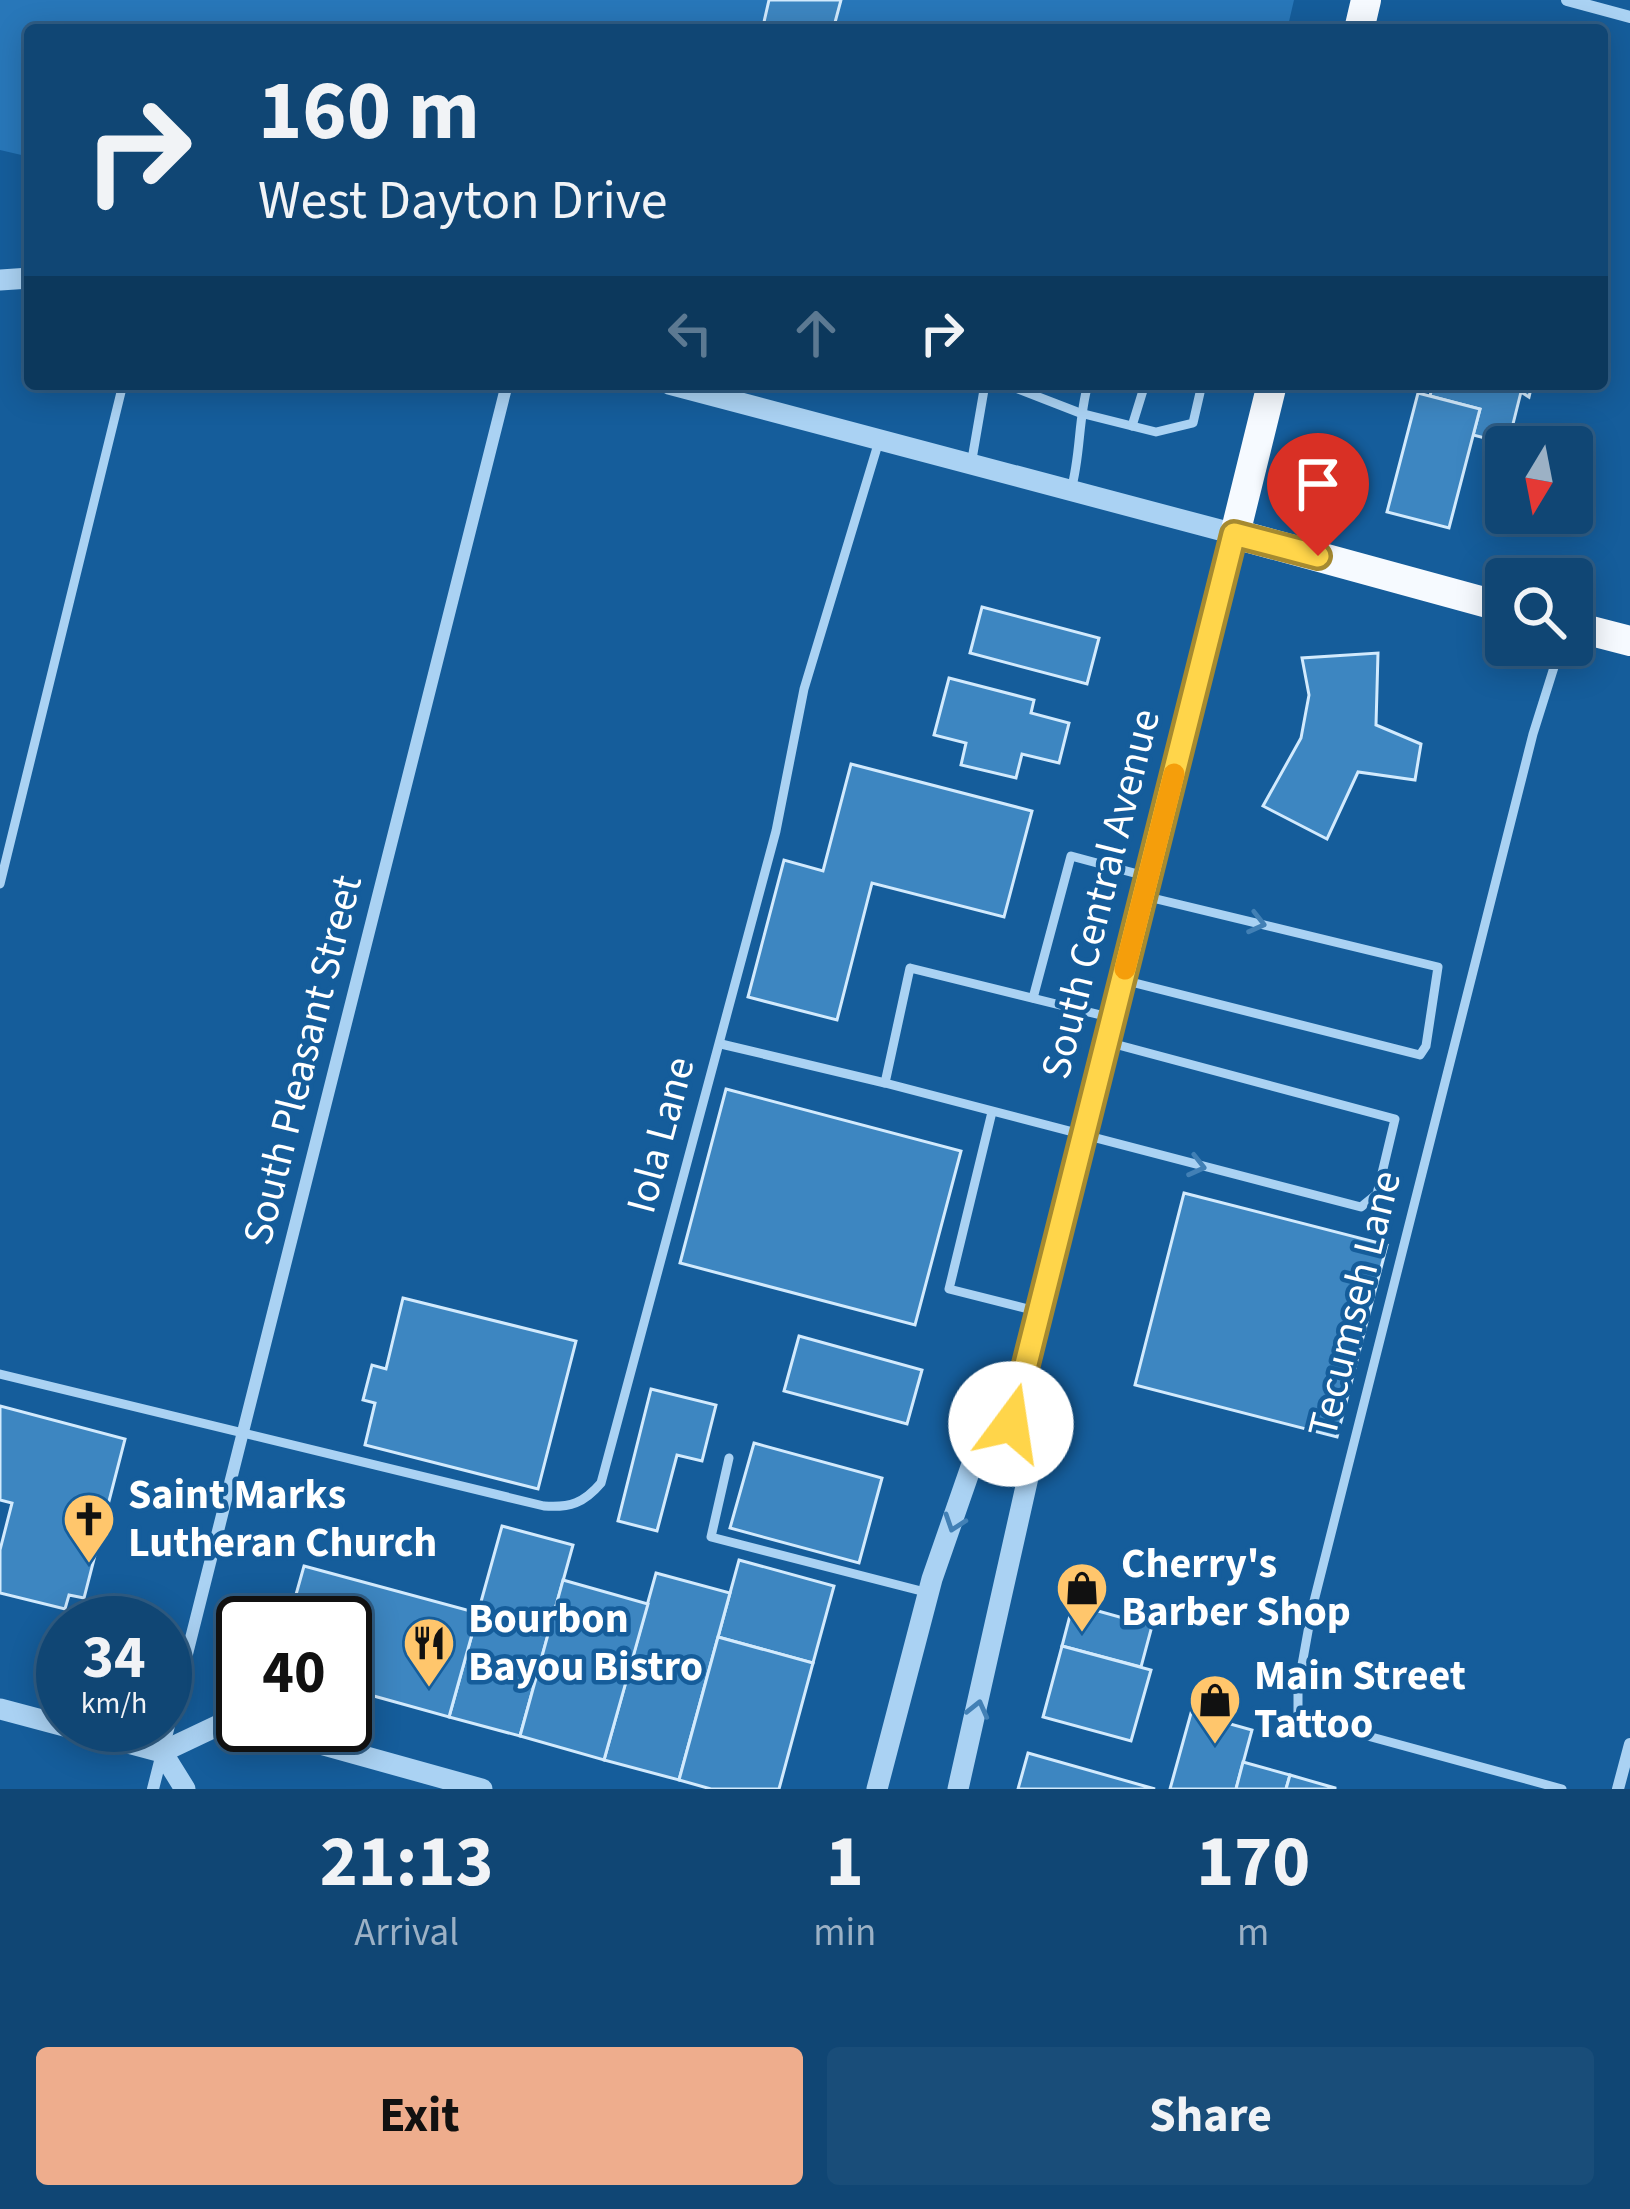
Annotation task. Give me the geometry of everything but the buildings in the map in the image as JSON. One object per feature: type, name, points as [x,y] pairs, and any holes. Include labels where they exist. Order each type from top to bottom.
[{"type":"main road","name":"South Central Avenue","points":[[1234,534],[1270,390]]},
{"type":"main road","points":[[1234,534],[1485,602]]},
{"type":"main road","points":[[1593,631],[1630,641]]},
{"type":"street","points":[[1567,0],[1630,17]]},
{"type":"street","name":"South Pleasant Street","points":[[192,1632],[505,390]]},
{"type":"street","points":[[692,390],[1234,534]]},
{"type":"street","name":"South Central Avenue","points":[[877,1789],[929,1593],[972,1464],[1011,1424],[1234,534]]},
{"type":"street","points":[[958,1789],[1029,1473],[1011,1424]]},
{"type":"street","points":[[0,1709],[36,1719]]},
{"type":"street","points":[[1618,1789],[1630,1744]]},
{"type":"street","points":[[162,1752],[185,1789]]},
{"type":"street","name":"South Pleasant Street","points":[[153,1789],[162,1752]]},
{"type":"street","points":[[349,1752],[482,1789]]},
{"type":"lane","points":[[0,884],[122,390]]},
{"type":"lane","points":[[971,465],[984,390]]},
{"type":"lane","points":[[1021,390],[1080,413],[1156,432],[1193,423],[1201,390]]},
{"type":"lane","points":[[1070,492],[1082,448],[1080,413],[1086,390]]},
{"type":"lane","points":[[1132,426],[1143,390]]},
{"type":"lane","name":"Iola Lane","points":[[0,1374],[544,1506],[565,1508],[586,1500],[601,1483],[776,831],[804,689],[880,440]]},
{"type":"lane","name":"Tecumseh Lane","points":[[1554,666],[1533,734],[1324,1563],[1298,1687],[1298,1717],[1562,1789]]},
{"type":"lane","points":[[1033,998],[1071,856],[1146,886],[1438,967],[1426,1046],[1420,1055],[1123,980]]},
{"type":"lane","points":[[885,1083],[910,968],[1113,1018]]},
{"type":"lane","points":[[721,1044],[1360,1208],[1378,1194],[1397,1126],[1395,1118],[1107,1042]]},
{"type":"lane","points":[[992,1112],[949,1289],[1040,1312]]},
{"type":"lane","points":[[729,1459],[711,1537],[929,1593]]},
{"type":"shaded area","points":[[0,0],[1294,0],[1288,24],[24,24],[24,156],[0,150]]},
{"type":"slow traffic","points":[[1125,969],[1174,774]]},
{"type":"place","name":"Saint Marks Lutheran Church","points":[[89,1565]]},
{"type":"place","name":"Cherry's Barber Shop","points":[[1082,1634]]},
{"type":"place","name":"Bourbon Bayou Bistro","points":[[429,1689]]},
{"type":"place","name":"Main Street Tattoo","points":[[1215,1746]]},
{"type":"route","points":[[1011,1424],[1234,534],[1318,556]]}]
